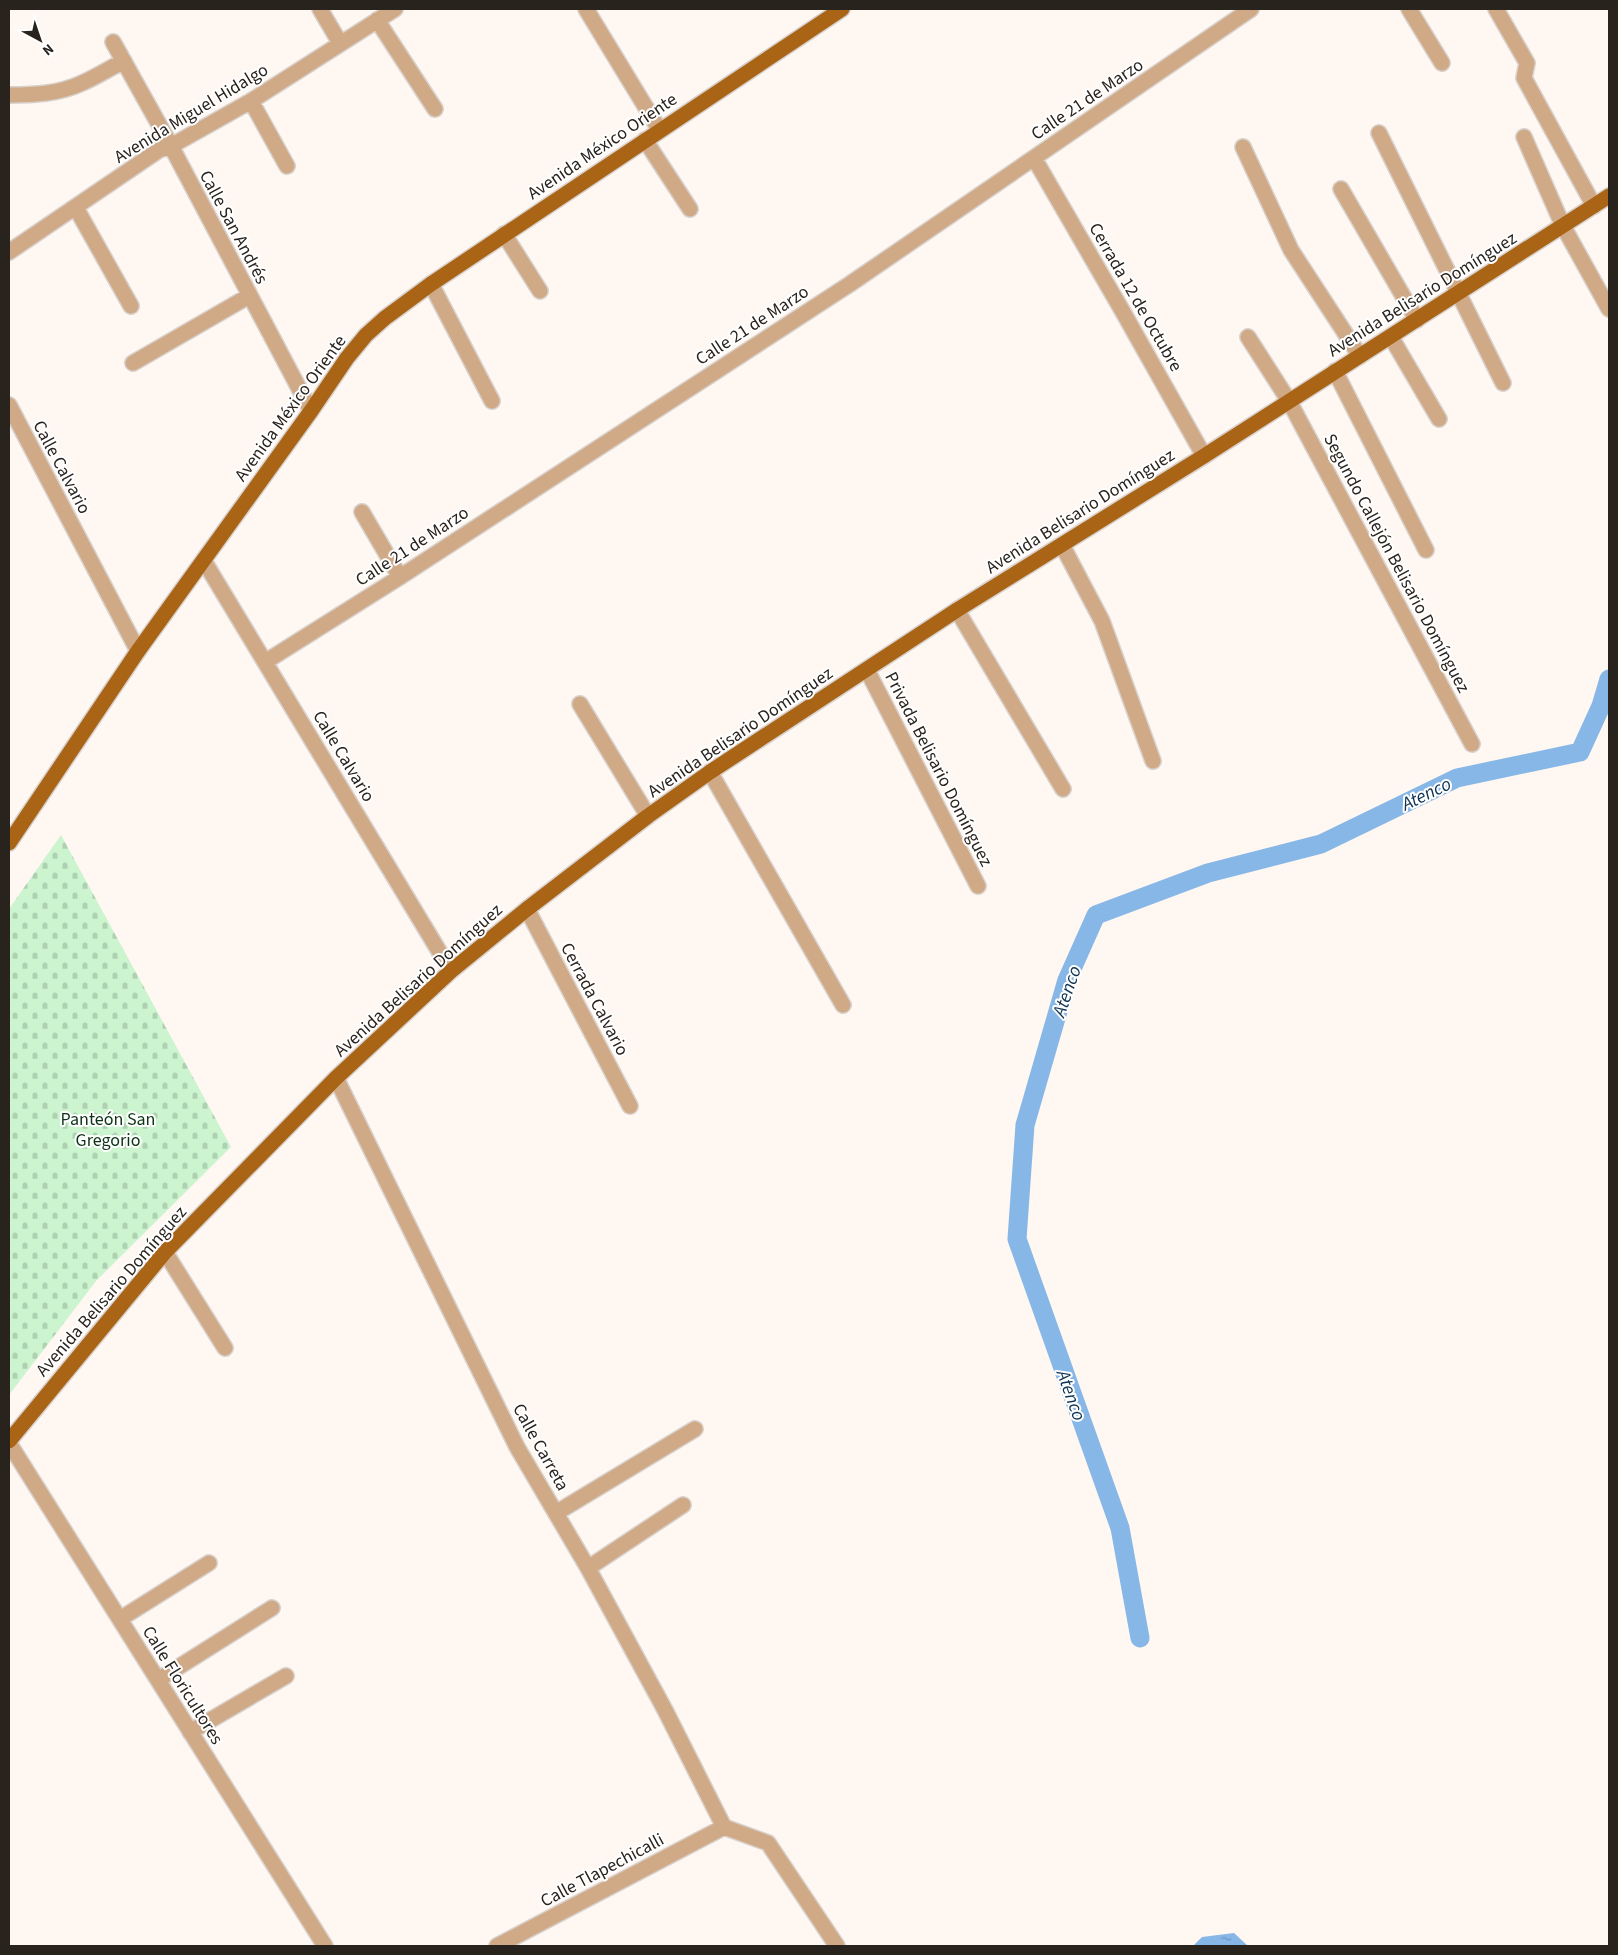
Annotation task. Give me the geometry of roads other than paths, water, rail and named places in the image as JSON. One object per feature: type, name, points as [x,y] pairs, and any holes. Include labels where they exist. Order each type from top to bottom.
[{"type":"main road","name":"Avenida México Oriente","points":[[9,843],[138,652],[347,358],[366,335],[385,318],[431,284],[504,234],[842,9]]},
{"type":"main road","name":"Avenida Belisario Domínguez","points":[[9,1442],[165,1252],[336,1078],[451,972],[527,909],[648,816],[710,772],[957,610],[1204,456],[1609,196]]},
{"type":"street","points":[[320,9],[340,43]]},
{"type":"street","name":"Avenida Miguel Hidalgo","points":[[9,252],[159,150],[171,146],[251,101],[395,9]]},
{"type":"street","points":[[586,9],[659,130]]},
{"type":"street","name":"Calle 21 de Marzo","points":[[265,662],[400,577],[850,284],[1249,9]]},
{"type":"street","points":[[1410,9],[1442,63]]},
{"type":"street","points":[[1496,9],[1527,63],[1524,78],[1594,206]]},
{"type":"street","points":[[377,20],[435,109]]},
{"type":"street","name":"Calle San Andrés","points":[[113,42],[171,146],[311,411]]},
{"type":"street","points":[[9,95],[64,90],[82,84],[124,60]]},
{"type":"street","points":[[251,101],[287,166]]},
{"type":"street","points":[[1379,133],[1503,383]]},
{"type":"street","points":[[1524,136],[1564,226],[1609,309]]},
{"type":"street","points":[[645,140],[690,209]]},
{"type":"street","points":[[1243,147],[1291,250],[1360,356]]},
{"type":"street","name":"Cerrada 12 de Octubre","points":[[1034,158],[1204,456]]},
{"type":"street","points":[[1341,189],[1417,320]]},
{"type":"street","points":[[76,208],[131,306]]},
{"type":"street","points":[[504,234],[540,291]]},
{"type":"street","points":[[431,284],[492,401]]},
{"type":"street","points":[[133,363],[249,296]]},
{"type":"street","points":[[1248,337],[1289,400]]},
{"type":"street","points":[[1391,337],[1439,419]]},
{"type":"street","points":[[1335,371],[1426,550]]},
{"type":"street","name":"Segundo Callejón Belisario Domínguez","points":[[1289,400],[1472,744]]},
{"type":"street","name":"Calle Calvario","points":[[9,406],[138,652]]},
{"type":"street","points":[[362,512],[400,577]]},
{"type":"street","points":[[1062,545],[1102,622],[1153,761]]},
{"type":"street","name":"Calle Calvario","points":[[204,561],[451,972]]},
{"type":"street","points":[[957,610],[1063,789]]},
{"type":"street","name":"Privada Belisario Domínguez","points":[[867,670],[978,886]]},
{"type":"street","points":[[580,704],[648,816]]},
{"type":"street","points":[[710,772],[843,1005]]},
{"type":"street","name":"Cerrada Calvario","points":[[527,909],[630,1106]]},
{"type":"street","name":"Calle Carreta","points":[[336,1078],[518,1447],[588,1568],[724,1827]]},
{"type":"street","points":[[165,1252],[225,1348]]},
{"type":"street","points":[[556,1514],[695,1429]]},
{"type":"street","name":"Calle Floricultores","points":[[9,1442],[325,1946]]},
{"type":"street","points":[[588,1568],[683,1505]]},
{"type":"street","points":[[120,1619],[209,1563]]},
{"type":"street","points":[[158,1680],[272,1608]]},
{"type":"street","points":[[190,1732],[286,1676]]},
{"type":"street","points":[[724,1827],[768,1843],[837,1946]]},
{"type":"street","name":"Calle Tlapechicalli","points":[[497,1946],[517,1942],[724,1827]]},
{"type":"water","points":[[1234,1933],[1248,1946],[1193,1946],[1202,1937]]},
{"type":"waterway","name":"Atenco","points":[[1140,1638],[1120,1528],[1017,1239],[1025,1125],[1067,980],[1096,915],[1208,873],[1321,844],[1457,778],[1580,752],[1601,706],[1609,679]]},
{"type":"park label","name":"Panteón San Gregorio","points":[[108,1129]]}]
